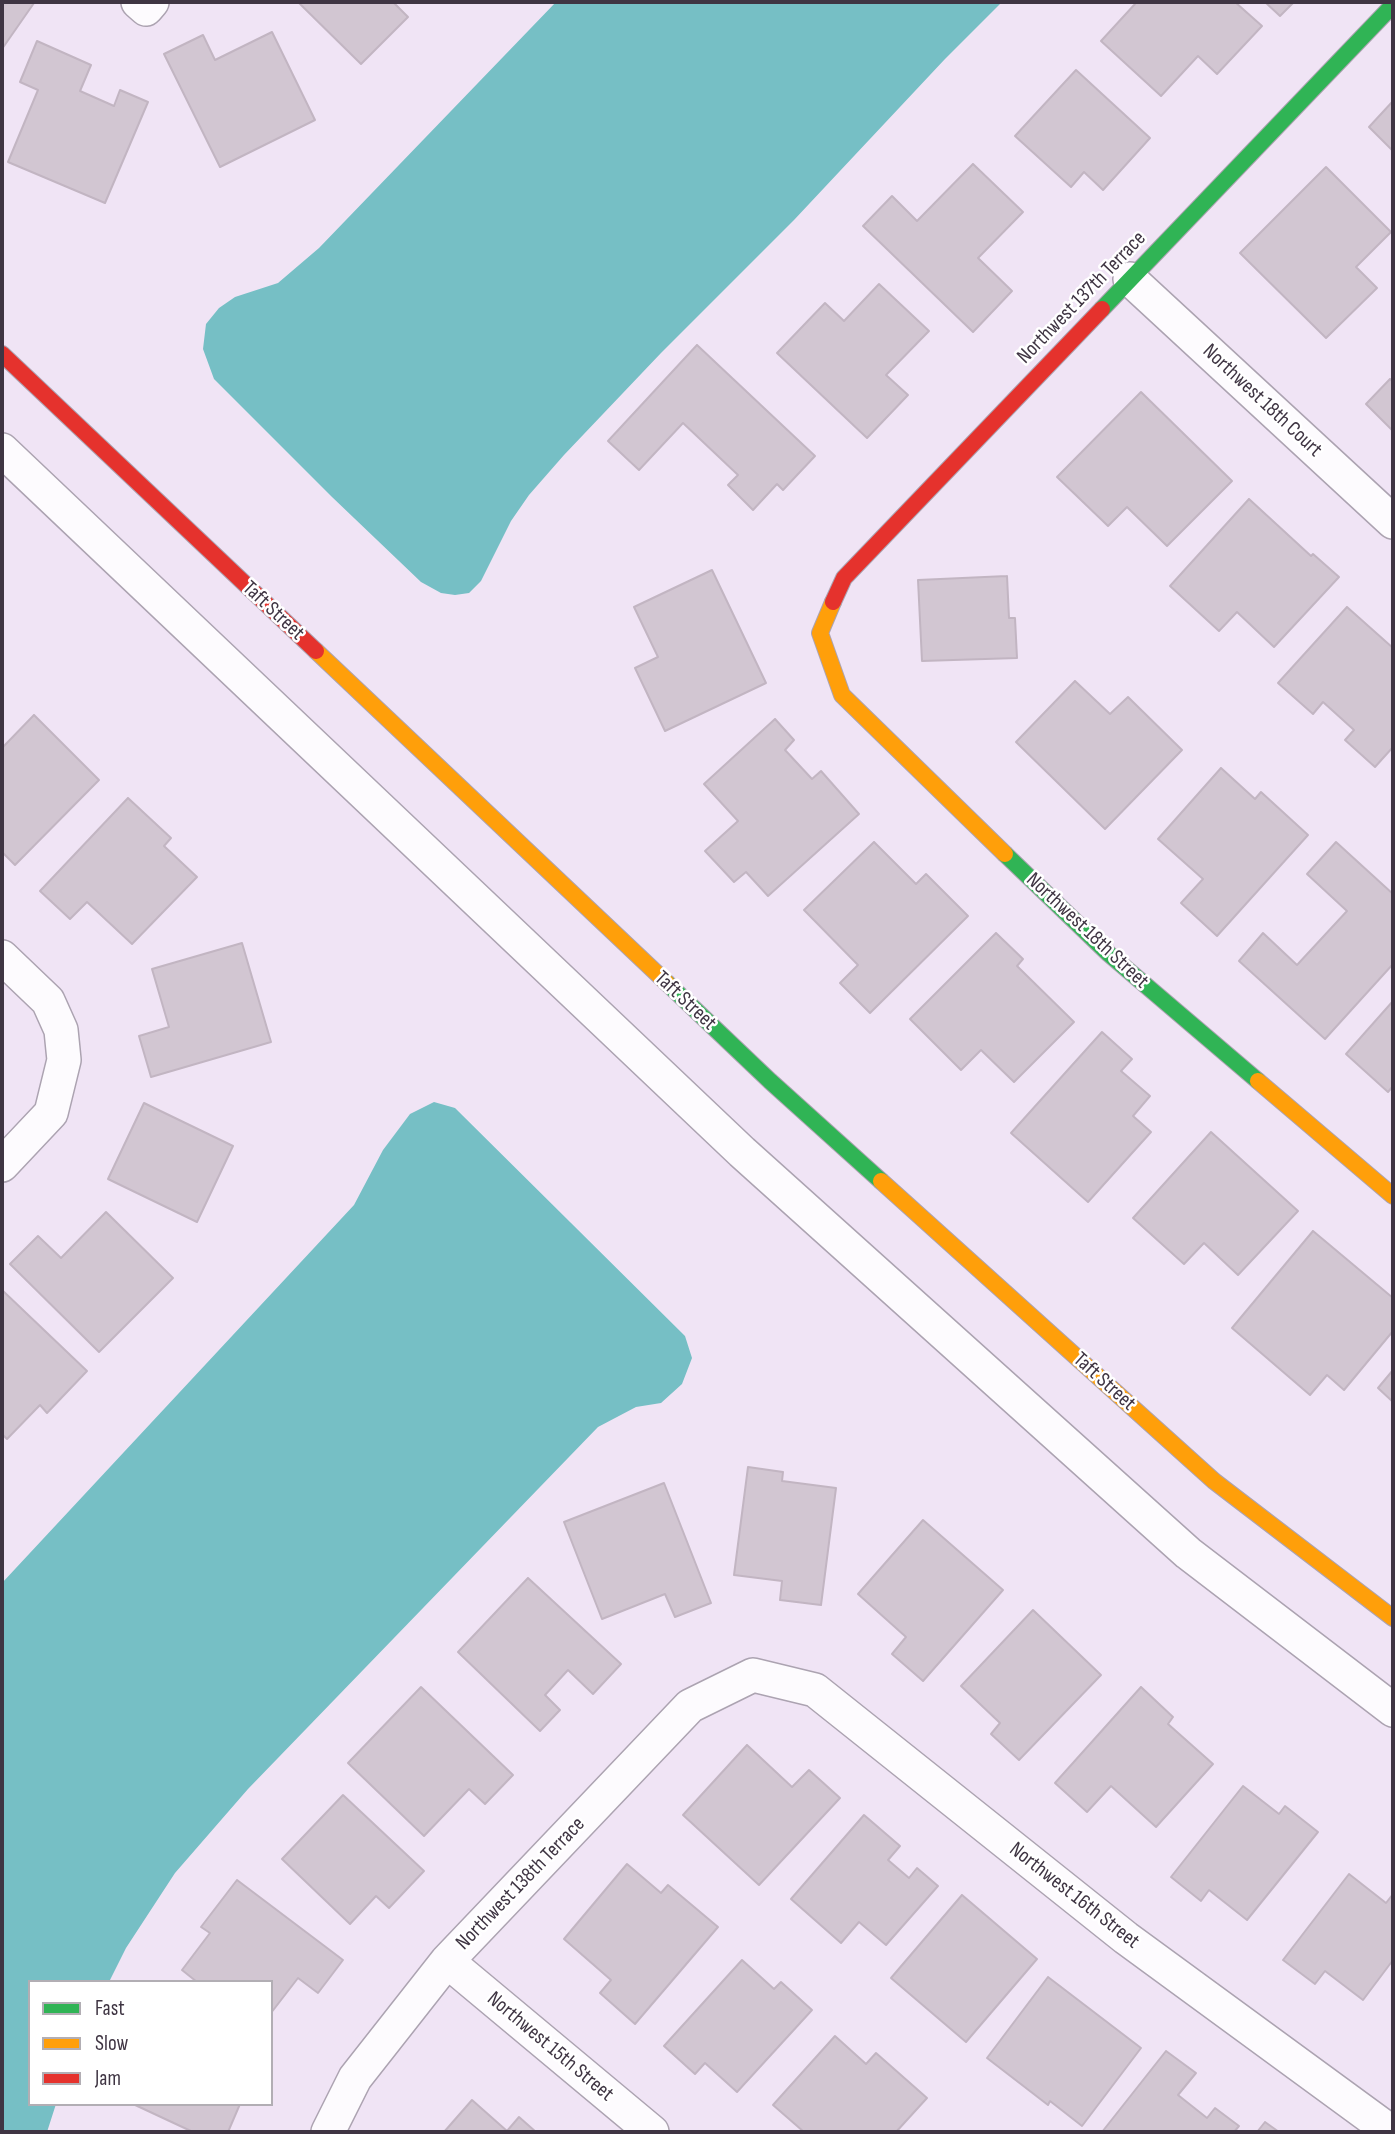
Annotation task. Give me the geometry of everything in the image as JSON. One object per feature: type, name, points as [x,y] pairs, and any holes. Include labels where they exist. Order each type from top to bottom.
[{"type":"street","name":"Northwest 137th Terrace","points":[[820,633],[844,578],[1393,5]]},
{"type":"street","name":"Northwest 18th Court","points":[[1130,279],[1393,522]]},
{"type":"street","name":"Taft Street","points":[[2,354],[780,1090],[1214,1481],[1393,1618]]},
{"type":"street","points":[[2,450],[763,1170],[1188,1553],[1393,1710]]},
{"type":"street","name":"Northwest 18th Street","points":[[820,633],[842,695],[1109,954],[1393,1196]]},
{"type":"street","points":[[2,957],[48,1001],[61,1030],[64,1060],[51,1113],[2,1165]]},
{"type":"street","name":"Northwest 138th Terrace","points":[[328,2132],[355,2078],[447,1961],[690,1706],[753,1675]]},
{"type":"street","name":"Northwest 16th Street","points":[[753,1675],[815,1690],[1126,1938],[1391,2132]]},
{"type":"street","name":"Northwest 15th Street","points":[[447,1961],[652,2132]]},
{"type":"water","points":[[556,2],[1002,2],[564,455],[529,495],[511,521],[481,581],[469,593],[441,593],[421,582],[214,379],[203,349],[206,324],[219,308],[235,297],[278,283],[319,248]]},
{"type":"water","points":[[434,1102],[455,1108],[685,1336],[692,1358],[682,1384],[661,1403],[636,1407],[598,1427],[248,1789],[175,1873],[126,1948],[110,1980],[28,1980],[28,2106],[55,2106],[47,2132],[2,2132],[2,1583],[354,1205],[383,1150],[410,1114]]},
{"type":"building","points":[[2,2],[34,3],[2,49]]},
{"type":"building","points":[[298,2],[393,2],[408,17],[361,64]]},
{"type":"building","points":[[1133,2],[1235,2],[1262,26],[1217,74],[1198,56],[1161,96],[1101,41],[1135,4]]},
{"type":"building","points":[[1265,2],[1294,2],[1280,16]]},
{"type":"building","points":[[272,32],[315,120],[220,167],[164,54],[203,35],[215,60]]},
{"type":"building","points":[[37,41],[91,65],[80,91],[114,106],[120,90],[148,102],[105,203],[8,162],[38,90],[20,82]]},
{"type":"building","points":[[1076,70],[1150,138],[1103,190],[1084,172],[1071,187],[1015,136]]},
{"type":"building","points":[[1393,101],[1393,151],[1369,127]]},
{"type":"building","points":[[973,164],[1023,212],[978,258],[1012,291],[973,332],[863,226],[892,196],[917,221]]},
{"type":"building","points":[[1326,167],[1391,232],[1356,267],[1377,288],[1326,338],[1240,253]]},
{"type":"building","points":[[879,284],[929,331],[886,375],[908,395],[867,438],[777,353],[825,303],[844,321]]},
{"type":"building","points":[[697,345],[815,456],[783,490],[777,484],[753,510],[728,485],[738,475],[683,423],[639,470],[608,441]]},
{"type":"building","points":[[1390,379],[1393,382],[1393,431],[1366,404]]},
{"type":"building","points":[[1141,392],[1232,481],[1167,546],[1127,507],[1108,526],[1057,477]]},
{"type":"building","points":[[1249,499],[1311,556],[1313,554],[1339,577],[1274,647],[1237,612],[1219,631],[1170,586]]},
{"type":"building","points":[[712,570],[766,683],[665,731],[635,668],[658,657],[634,607]]},
{"type":"building","points":[[1007,576],[1009,618],[1015,618],[1017,658],[922,661],[918,580]]},
{"type":"building","points":[[1347,607],[1393,648],[1393,747],[1375,767],[1345,740],[1354,730],[1323,702],[1313,714],[1278,683]]},
{"type":"building","points":[[1075,681],[1110,714],[1128,697],[1182,750],[1105,829],[1016,742]]},
{"type":"building","points":[[34,715],[99,780],[15,865],[2,852],[2,748]]},
{"type":"building","points":[[775,719],[794,740],[785,750],[812,779],[821,771],[859,814],[768,896],[746,872],[734,882],[705,851],[738,821],[704,784]]},
{"type":"building","points":[[1221,768],[1255,799],[1261,792],[1308,835],[1217,936],[1181,903],[1203,879],[1158,839]]},
{"type":"building","points":[[128,798],[171,838],[164,846],[197,877],[132,944],[87,902],[70,919],[40,891]]},
{"type":"building","points":[[874,842],[916,884],[926,874],[968,916],[870,1013],[840,983],[858,965],[804,910]]},
{"type":"building","points":[[1336,842],[1393,894],[1393,964],[1325,1039],[1239,961],[1263,933],[1297,965],[1347,911],[1307,874]]},
{"type":"building","points":[[996,933],[1023,959],[1017,966],[1074,1022],[1014,1082],[981,1050],[961,1070],[910,1019]]},
{"type":"building","points":[[242,943],[271,1042],[151,1077],[139,1036],[169,1027],[152,969]]},
{"type":"building","points":[[1393,1001],[1393,1086],[1388,1092],[1346,1054]]},
{"type":"building","points":[[1102,1032],[1132,1059],[1121,1071],[1150,1096],[1133,1116],[1151,1132],[1088,1202],[1011,1133]]},
{"type":"building","points":[[144,1103],[233,1146],[197,1222],[108,1179]]},
{"type":"building","points":[[1211,1132],[1298,1211],[1238,1275],[1204,1243],[1184,1264],[1133,1218]]},
{"type":"building","points":[[106,1212],[173,1278],[99,1352],[10,1264],[38,1236],[61,1258]]},
{"type":"building","points":[[1313,1231],[1393,1298],[1393,1331],[1344,1390],[1327,1375],[1310,1395],[1232,1328]]},
{"type":"building","points":[[2,1290],[87,1371],[47,1413],[40,1405],[7,1439],[2,1434]]},
{"type":"building","points":[[1393,1370],[1393,1402],[1378,1388]]},
{"type":"building","points":[[748,1467],[783,1472],[782,1481],[836,1488],[821,1605],[780,1600],[782,1581],[734,1575]]},
{"type":"building","points":[[664,1483],[711,1603],[675,1617],[665,1594],[602,1619],[564,1522]]},
{"type":"building","points":[[923,1520],[1003,1590],[923,1681],[892,1654],[906,1637],[858,1594]]},
{"type":"building","points":[[528,1578],[621,1664],[593,1694],[568,1670],[545,1695],[560,1710],[540,1731],[458,1652]]},
{"type":"building","points":[[1033,1610],[1101,1675],[1019,1760],[991,1734],[1000,1723],[961,1686]]},
{"type":"building","points":[[421,1687],[513,1775],[485,1804],[469,1789],[424,1836],[348,1763]]},
{"type":"building","points":[[1141,1687],[1173,1717],[1168,1724],[1213,1764],[1156,1827],[1111,1786],[1087,1812],[1055,1783]]},
{"type":"building","points":[[747,1745],[792,1787],[809,1770],[840,1798],[759,1885],[683,1815]]},
{"type":"building","points":[[1243,1786],[1279,1814],[1285,1806],[1318,1832],[1247,1920],[1209,1890],[1201,1901],[1171,1877]]},
{"type":"building","points":[[343,1795],[424,1871],[389,1908],[376,1896],[350,1924],[282,1859]]},
{"type":"building","points":[[864,1815],[900,1846],[888,1860],[909,1878],[917,1868],[938,1886],[886,1945],[859,1922],[841,1943],[791,1899]]},
{"type":"building","points":[[627,1864],[661,1893],[668,1885],[718,1927],[635,2024],[600,1993],[611,1980],[564,1939]]},
{"type":"building","points":[[1349,1874],[1386,1903],[1393,1894],[1393,1960],[1363,2000],[1325,1971],[1315,1984],[1283,1960]]},
{"type":"building","points":[[237,1880],[343,1960],[318,1993],[298,1978],[273,2010],[273,1980],[194,1980],[182,1970],[210,1933],[201,1927]]},
{"type":"building","points":[[962,1895],[1037,1959],[966,2042],[891,1978]]},
{"type":"building","points":[[742,1960],[774,1989],[781,1982],[812,2010],[737,2092],[705,2063],[695,2074],[664,2046]]},
{"type":"building","points":[[1048,1977],[1141,2048],[1082,2126],[1050,2101],[1048,2105],[987,2058]]},
{"type":"building","points":[[835,2036],[866,2064],[876,2053],[927,2098],[896,2132],[804,2132],[773,2105]]},
{"type":"building","points":[[1166,2051],[1196,2073],[1178,2095],[1207,2118],[1215,2108],[1239,2126],[1234,2132],[1102,2132]]},
{"type":"building","points":[[472,2100],[507,2131],[519,2117],[536,2132],[444,2132]]},
{"type":"building","points":[[137,2106],[239,2106],[228,2132],[193,2132]]},
{"type":"building","points":[[1265,2122],[1279,2132],[1257,2132]]},
{"type":"traffic: fast","points":[[1102,309],[1393,5]]},
{"type":"traffic: fast","points":[[1005,854],[1109,954],[1258,1081]]},
{"type":"traffic: fast","points":[[667,983],[881,1181]]},
{"type":"traffic: slow","points":[[833,602],[820,633],[842,695],[1005,854]]},
{"type":"traffic: slow","points":[[316,651],[667,983]]},
{"type":"traffic: slow","points":[[1258,1081],[1393,1196]]},
{"type":"traffic: slow","points":[[881,1181],[1214,1481],[1393,1618]]},
{"type":"traffic: jam","points":[[833,602],[844,578],[1102,309]]},
{"type":"traffic: jam","points":[[2,354],[316,651]]}]
